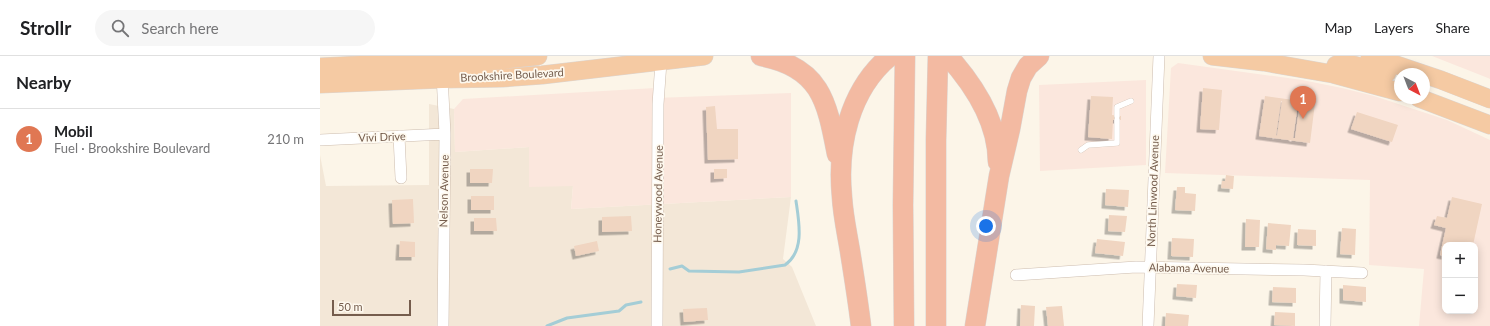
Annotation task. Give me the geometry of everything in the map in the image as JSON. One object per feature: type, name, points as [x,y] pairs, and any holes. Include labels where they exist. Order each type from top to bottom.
[{"type":"highway","name":"Brookshire Boulevard","points":[[320,84],[442,65],[514,57],[538,56]]},
{"type":"highway","name":"Brookshire Boulevard","points":[[320,67],[442,65],[502,78],[542,75],[704,56]]},
{"type":"highway","points":[[761,56],[790,65],[802,71],[818,88],[825,101],[830,116],[841,175]]},
{"type":"highway","points":[[904,326],[903,205],[905,56]]},
{"type":"highway","points":[[936,326],[936,140],[938,56]]},
{"type":"highway","points":[[975,326],[999,176],[1021,78],[1028,66],[1039,56]]},
{"type":"highway","points":[[1212,56],[1264,62],[1333,74],[1394,90]]},
{"type":"highway","points":[[1370,56],[1461,87],[1490,99]]},
{"type":"highway","points":[[862,326],[842,198],[841,175],[844,137],[851,113],[862,90],[884,62]]},
{"type":"highway","points":[[954,62],[977,93],[991,126],[997,148],[999,176]]},
{"type":"highway","points":[[1333,74],[1336,65],[1338,63],[1345,62],[1394,74]]},
{"type":"highway","points":[[1430,82],[1461,87]]},
{"type":"highway","points":[[1430,102],[1490,125]]},
{"type":"street","name":"North Linwood Avenue","points":[[1148,326],[1159,56]]},
{"type":"street","name":"Honeywood Avenue","points":[[657,326],[658,104],[661,62]]},
{"type":"street","name":"Nelson Avenue","points":[[442,65],[445,134],[443,326]]},
{"type":"street","name":"Vivi Drive","points":[[320,140],[445,134]]},
{"type":"street","points":[[399,136],[401,178]]},
{"type":"street","name":"Alabama Avenue","points":[[1016,275],[1136,267],[1362,273]]},
{"type":"street","points":[[1325,326],[1326,272]]},
{"type":"lane","points":[[1081,150],[1088,145],[1117,144],[1117,107],[1131,101]]},
{"type":"shaded area","points":[[1432,56],[1490,56],[1490,79],[1488,78]]},
{"type":"shaded area","points":[[1178,63],[1302,80],[1342,88],[1374,96],[1394,103],[1394,104],[1398,104],[1447,120],[1490,140],[1490,326],[1419,326],[1424,269],[1369,265],[1370,180],[1165,173],[1171,68]]},
{"type":"shaded area","points":[[1146,80],[1146,165],[1040,171],[1039,85]]},
{"type":"shaded area","points":[[655,88],[655,98],[791,93],[791,197],[571,209],[573,186],[529,187],[529,147],[455,152],[454,109],[463,99]]},
{"type":"shaded area","points":[[429,104],[454,109],[455,152],[529,147],[573,185],[571,209],[791,197],[783,259],[792,267],[816,326],[320,326],[320,155],[326,186],[429,185]]},
{"type":"building","points":[[1203,88],[1222,90],[1219,130],[1200,129]]},
{"type":"building","points":[[1091,96],[1113,97],[1112,115],[1121,116],[1121,120],[1113,120],[1112,139],[1088,137]]},
{"type":"building","points":[[1265,96],[1315,103],[1310,143],[1259,136]],"holes":[[[1282,101],[1277,136],[1276,135]],[[1298,103],[1300,103],[1295,138],[1293,138]]]},
{"type":"building","points":[[715,106],[717,129],[738,129],[738,159],[708,160],[706,107]]},
{"type":"building","points":[[1357,112],[1398,125],[1392,142],[1351,129]]},
{"type":"building","points":[[470,169],[493,169],[492,183],[470,183]]},
{"type":"building","points":[[714,169],[727,169],[727,178],[714,179]]},
{"type":"building","points":[[1226,175],[1234,176],[1233,189],[1221,188],[1222,181],[1225,181]]},
{"type":"building","points":[[1177,187],[1185,187],[1185,193],[1196,194],[1195,211],[1175,210]]},
{"type":"building","points":[[1106,189],[1129,190],[1128,207],[1105,205]]},
{"type":"building","points":[[471,196],[494,196],[494,210],[471,210]]},
{"type":"building","points":[[1452,197],[1482,204],[1474,242],[1443,242],[1446,228],[1434,225],[1437,216],[1447,218]]},
{"type":"building","points":[[413,199],[414,223],[393,224],[392,200]]},
{"type":"building","points":[[1109,215],[1127,216],[1125,232],[1108,231]]},
{"type":"building","points":[[631,216],[632,231],[602,232],[602,217]]},
{"type":"building","points":[[474,218],[496,218],[497,231],[474,231]]},
{"type":"building","points":[[1246,219],[1260,220],[1259,247],[1245,247]]},
{"type":"building","points":[[1268,223],[1291,225],[1289,246],[1276,245],[1276,250],[1266,249]]},
{"type":"building","points":[[1342,228],[1356,229],[1355,255],[1340,254]]},
{"type":"building","points":[[1298,229],[1316,230],[1316,246],[1297,245]]},
{"type":"building","points":[[1172,238],[1194,239],[1193,257],[1171,256]]},
{"type":"building","points":[[1097,239],[1125,242],[1123,256],[1095,253]]},
{"type":"building","points":[[400,241],[415,242],[415,257],[399,257]]},
{"type":"building","points":[[597,241],[599,251],[576,256],[574,246]]},
{"type":"building","points":[[1177,284],[1197,285],[1196,298],[1176,296]]},
{"type":"building","points":[[1343,285],[1366,287],[1366,302],[1343,300]]},
{"type":"building","points":[[1273,287],[1296,288],[1296,303],[1272,302]]},
{"type":"building","points":[[1021,305],[1035,306],[1034,326],[1020,326]]},
{"type":"building","points":[[1062,306],[1064,326],[1048,326],[1046,307]]},
{"type":"building","points":[[707,308],[708,320],[684,322],[683,309]]},
{"type":"building","points":[[1275,312],[1295,313],[1295,326],[1274,325]]},
{"type":"building","points":[[1166,313],[1189,315],[1188,326],[1165,326]]},
{"type":"waterway","points":[[670,269],[682,266],[689,271],[739,272],[785,265],[796,252],[798,244],[799,227],[796,201]]},
{"type":"waterway","points":[[547,326],[567,318],[619,311],[626,305],[641,302]]},
{"type":"place","name":"Mobil","points":[[1303,119]]}]
